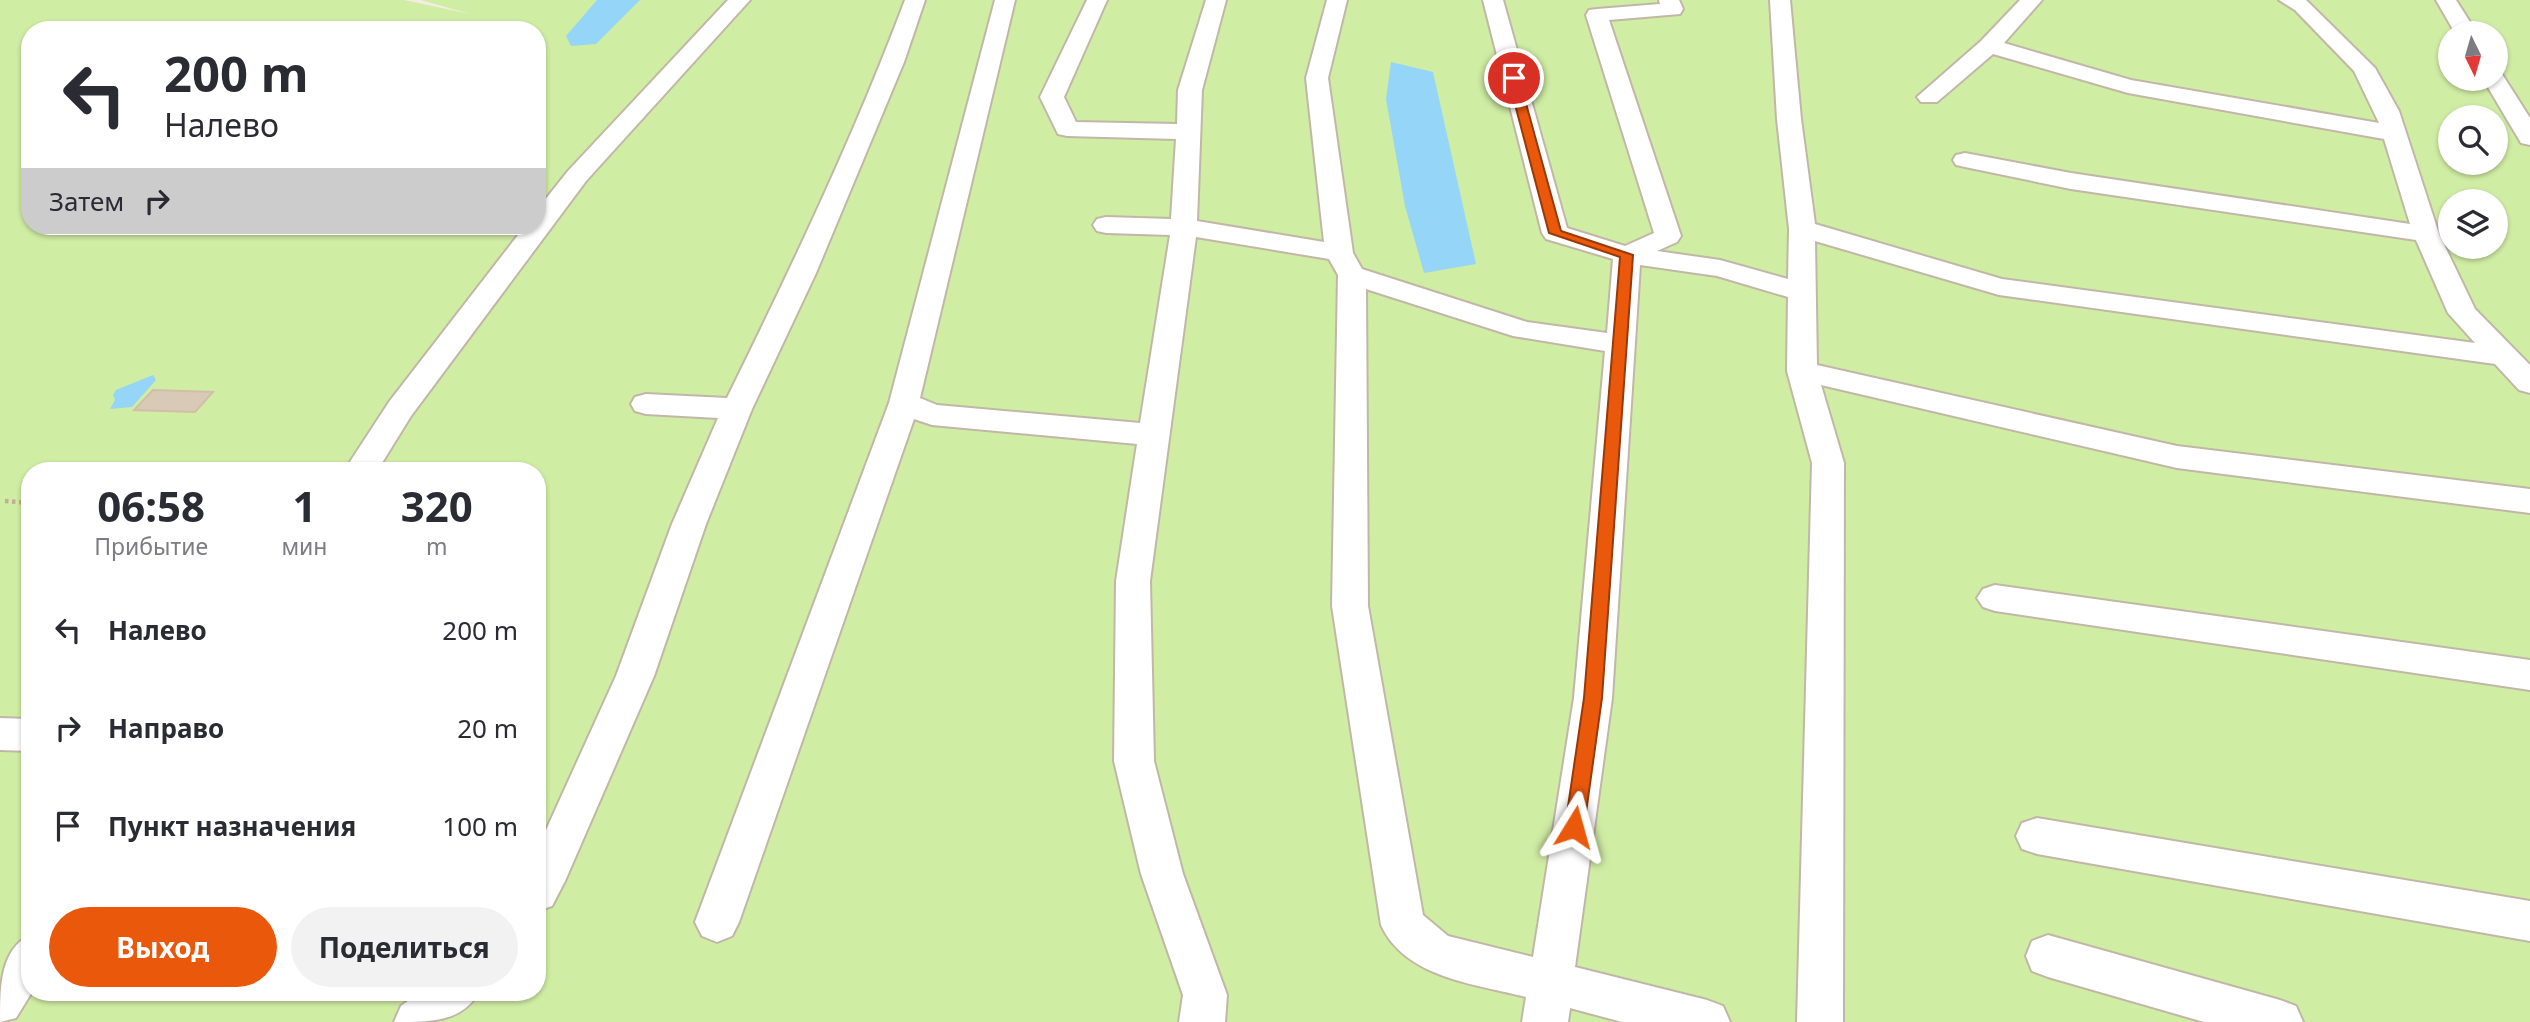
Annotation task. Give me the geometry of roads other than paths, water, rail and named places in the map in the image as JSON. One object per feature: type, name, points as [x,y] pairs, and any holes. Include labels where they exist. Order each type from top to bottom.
[{"type":"street","points":[[546,217],[577,176],[740,0]]},
{"type":"street","points":[[546,876],[635,676],[688,524],[737,409],[802,273],[893,62],[915,0]]},
{"type":"street","points":[[717,922],[904,403],[1005,0]]},
{"type":"street","points":[[1097,0],[1052,97],[1067,129],[1189,132]]},
{"type":"street","points":[[1202,1022],[1205,995],[1162,874],[1134,761],[1133,582],[1184,227],[1190,90],[1216,0]]},
{"type":"street","points":[[1336,0],[1317,78],[1345,264],[1350,606],[1403,925],[1436,953],[1707,1022]]},
{"type":"street","points":[[1493,0],[1555,233],[1627,255],[1720,268],[1802,292]]},
{"type":"street","points":[[1627,255],[1668,236],[1597,15],[1672,9],[1669,0]]},
{"type":"street","points":[[1780,0],[1788,119],[1802,229],[1802,371],[1828,463],[1820,1022]]},
{"type":"street","points":[[1928,97],[1989,46],[2032,0]]},
{"type":"street","points":[[2289,0],[2302,6],[2364,68],[2387,111],[2426,234],[2462,313],[2530,383]]},
{"type":"street","points":[[2446,0],[2459,21]]},
{"type":"street","points":[[1989,46],[2128,86],[2393,133]]},
{"type":"street","points":[[2502,91],[2527,129]]},
{"type":"street","points":[[1965,160],[2071,181],[2426,234]]},
{"type":"street","points":[[1106,225],[1184,227],[1255,237],[1345,264],[1523,330],[1620,344]]},
{"type":"street","points":[[1802,229],[1999,287],[2501,356]]},
{"type":"street","points":[[366,462],[400,409],[532,235]]},
{"type":"street","points":[[1545,1022],[1593,698],[1627,255]]},
{"type":"street","points":[[1802,371],[2177,457],[2530,501]]},
{"type":"street","points":[[904,403],[932,415],[1155,435]]},
{"type":"street","points":[[646,404],[737,409]]},
{"type":"street","points":[[1995,598],[2530,675]]},
{"type":"street","points":[[0,734],[21,734]]},
{"type":"street","points":[[2036,836],[2530,921]]},
{"type":"street","points":[[2048,956],[2280,1022]]},
{"type":"street","points":[[0,1003],[21,969]]},
{"type":"street","points":[[417,1022],[445,1001]]},
{"type":"water","points":[[597,0],[640,0],[596,44],[571,46],[566,36]]},
{"type":"water","points":[[1391,62],[1433,72],[1476,264],[1424,273],[1405,206],[1386,99]]},
{"type":"water","points":[[153,375],[156,380],[132,407],[110,409],[116,390]]}]
